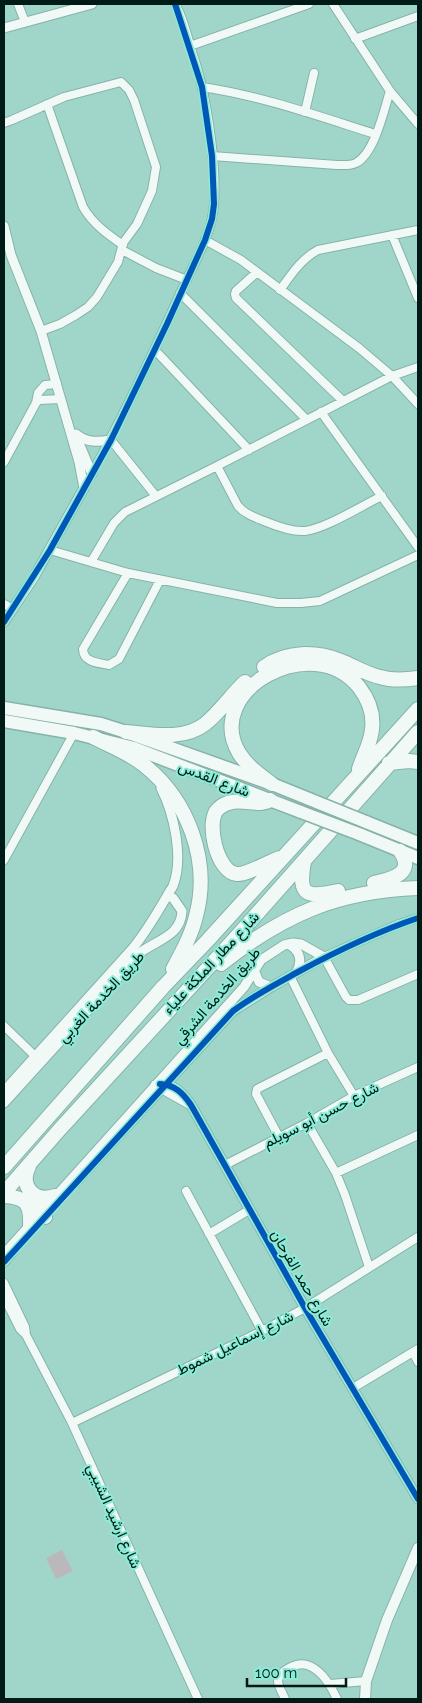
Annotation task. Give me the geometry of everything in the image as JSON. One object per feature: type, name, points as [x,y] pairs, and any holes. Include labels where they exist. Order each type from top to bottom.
[{"type":"highway","points":[[126,732],[183,734],[198,728],[214,715],[255,672],[268,664],[294,655],[327,656],[369,674],[391,680],[418,678]]},
{"type":"highway","points":[[272,784],[249,766],[238,752],[233,734],[235,711],[244,695],[261,678],[276,670],[304,664],[328,667],[347,675],[369,703],[372,712],[372,730],[356,776]]},
{"type":"highway","name":"شارع القدس","points":[[8,708],[101,724],[126,732],[272,784],[418,843]]},
{"type":"highway","name":"شارع مطار الملكة علياء","points":[[4,1167],[163,987],[418,709]]},
{"type":"highway","name":"شارع القدس","points":[[4,721],[74,733],[134,748],[418,858]]},
{"type":"highway","name":"شارع مطار الملكة علياء","points":[[4,1195],[30,1163],[304,862],[418,732]]},
{"type":"highway","points":[[93,737],[133,757],[168,788],[184,815],[196,846],[201,881],[196,917],[189,936],[163,987]]},
{"type":"highway","points":[[389,763],[418,762]]},
{"type":"highway","points":[[270,800],[263,803],[234,802],[224,805],[216,811],[212,826],[217,850],[222,865],[226,870],[237,874],[248,872],[283,857]]},
{"type":"highway","points":[[304,862],[301,883],[308,893],[314,896],[397,876],[404,867],[405,861],[400,851]]},
{"type":"highway","points":[[176,1001],[247,943],[278,924],[309,910],[349,896],[391,889],[418,888]]},
{"type":"highway","points":[[30,1163],[25,1175],[26,1184],[43,1214]]},
{"type":"highway","points":[[31,1192],[42,1198],[55,1196]]},
{"type":"highway","points":[[4,1195],[16,1197],[25,1202],[30,1212],[30,1225]]},
{"type":"main road","points":[[364,1699],[366,1681],[394,1602],[418,1548]]},
{"type":"street","points":[[18,4],[25,22]]},
{"type":"street","points":[[190,46],[308,4]]},
{"type":"street","points":[[333,4],[390,91],[418,124]]},
{"type":"street","points":[[4,28],[86,5]]},
{"type":"street","points":[[4,622],[50,550],[111,440],[187,280],[212,219],[214,204],[212,156],[202,87],[177,5]]},
{"type":"street","points":[[355,39],[418,16]]},
{"type":"street","points":[[305,112],[314,73]]},
{"type":"street","points":[[4,122],[64,97],[121,82],[129,90],[156,167],[152,191],[145,208],[122,247],[118,262],[104,287],[88,307],[60,324],[41,331]]},
{"type":"street","points":[[202,87],[235,92],[375,134]]},
{"type":"street","points":[[212,156],[349,165],[358,162],[367,153],[390,91]]},
{"type":"street","points":[[47,104],[83,207],[92,221],[122,247],[156,268],[187,280]]},
{"type":"street","points":[[4,226],[8,256],[41,331],[84,488]]},
{"type":"street","points":[[280,290],[301,262],[309,254],[318,250],[418,230]]},
{"type":"street","points":[[392,235],[418,298]]},
{"type":"street","points":[[205,240],[235,256],[359,348],[392,376],[418,404]]},
{"type":"street","points":[[256,273],[236,291],[236,298],[343,400]]},
{"type":"street","points":[[180,293],[306,419]]},
{"type":"street","points":[[155,350],[249,450]]},
{"type":"street","points":[[91,562],[119,516],[343,400],[392,376],[418,367]]},
{"type":"street","points":[[4,462],[36,403],[38,393],[42,387],[57,384]]},
{"type":"street","points":[[36,403],[39,400],[61,400]]},
{"type":"street","points":[[321,412],[418,547]]},
{"type":"street","points":[[67,421],[74,432],[92,474]]},
{"type":"street","points":[[74,432],[82,439],[93,442],[111,440]]},
{"type":"street","points":[[111,440],[155,496]]},
{"type":"street","points":[[217,466],[242,511],[278,527],[310,530],[382,496]]},
{"type":"street","points":[[50,550],[128,573],[277,603],[320,601],[418,555]]},
{"type":"street","points":[[128,573],[83,648],[84,654],[90,660],[109,665],[118,659],[160,580]]},
{"type":"street","points":[[4,604],[13,609]]},
{"type":"street","points":[[4,860],[74,733]]},
{"type":"street","name":"طريق الخدمة الغربي","points":[[4,1103],[102,989],[144,934],[173,886],[177,856],[176,838],[167,800],[153,773]]},
{"type":"street","name":"طريق الخدمة الغربي","points":[[4,1091],[35,1056],[102,989],[141,952],[164,940],[178,925],[182,911],[173,898],[167,896]]},
{"type":"street","points":[[324,958],[399,924],[418,918]]},
{"type":"street","points":[[288,944],[301,944],[324,958],[349,1000],[358,1000],[418,974]]},
{"type":"street","points":[[288,944],[293,946],[299,954],[300,964],[293,974],[328,1053],[354,1096]]},
{"type":"street","name":"طريق الخدمة الشرقي","points":[[4,1262],[43,1214],[161,1086],[247,984],[254,970],[266,957],[288,944]]},
{"type":"street","name":"طريق الخدمة الشرقي","points":[[4,1254],[30,1225],[43,1214],[55,1196],[233,1011],[293,974],[324,958]]},
{"type":"street","points":[[254,970],[259,982],[271,987]]},
{"type":"street","points":[[4,1026],[35,1056]]},
{"type":"street","points":[[279,1137],[256,1094],[257,1089],[328,1053]]},
{"type":"street","name":"شارع حسن أبو سويلم","points":[[225,1165],[308,1123],[354,1096],[418,1067]]},
{"type":"street","name":"شارع حمد الفرحان","points":[[161,1086],[192,1105],[305,1308],[418,1499]]},
{"type":"street","points":[[308,1123],[336,1173],[348,1202],[369,1267]]},
{"type":"street","points":[[336,1173],[418,1137]]},
{"type":"street","points":[[186,1190],[262,1331]]},
{"type":"street","points":[[209,1234],[250,1210]]},
{"type":"street","name":"شارع إسماعيل شموط","points":[[72,1424],[305,1308],[418,1237]]},
{"type":"street","name":"شارع ارشيد الشيبي","points":[[4,1283],[25,1327],[26,1335]]},
{"type":"street","name":"شارع ارشيد الشيبي","points":[[4,1298],[20,1329],[26,1335],[72,1424],[198,1699]]},
{"type":"street","points":[[353,1388],[416,1350],[418,1362]]},
{"type":"street","points":[[285,1699],[278,1679],[284,1672],[297,1664],[308,1665],[319,1672],[330,1684],[338,1699]]},
{"type":"street","points":[[330,1684],[366,1681]]},
{"type":"shaded area","points":[[62,1550],[73,1571],[56,1579],[46,1558]]},
{"type":"cycle path","points":[[4,622],[50,550],[111,440],[167,324],[205,240],[212,219],[214,204],[212,156],[202,87],[175,4]]},
{"type":"cycle path","points":[[4,1262],[233,1011],[248,1000],[296,973],[371,936],[418,918]]},
{"type":"cycle path","points":[[160,1084],[178,1090],[191,1105],[305,1308],[418,1499]]}]
